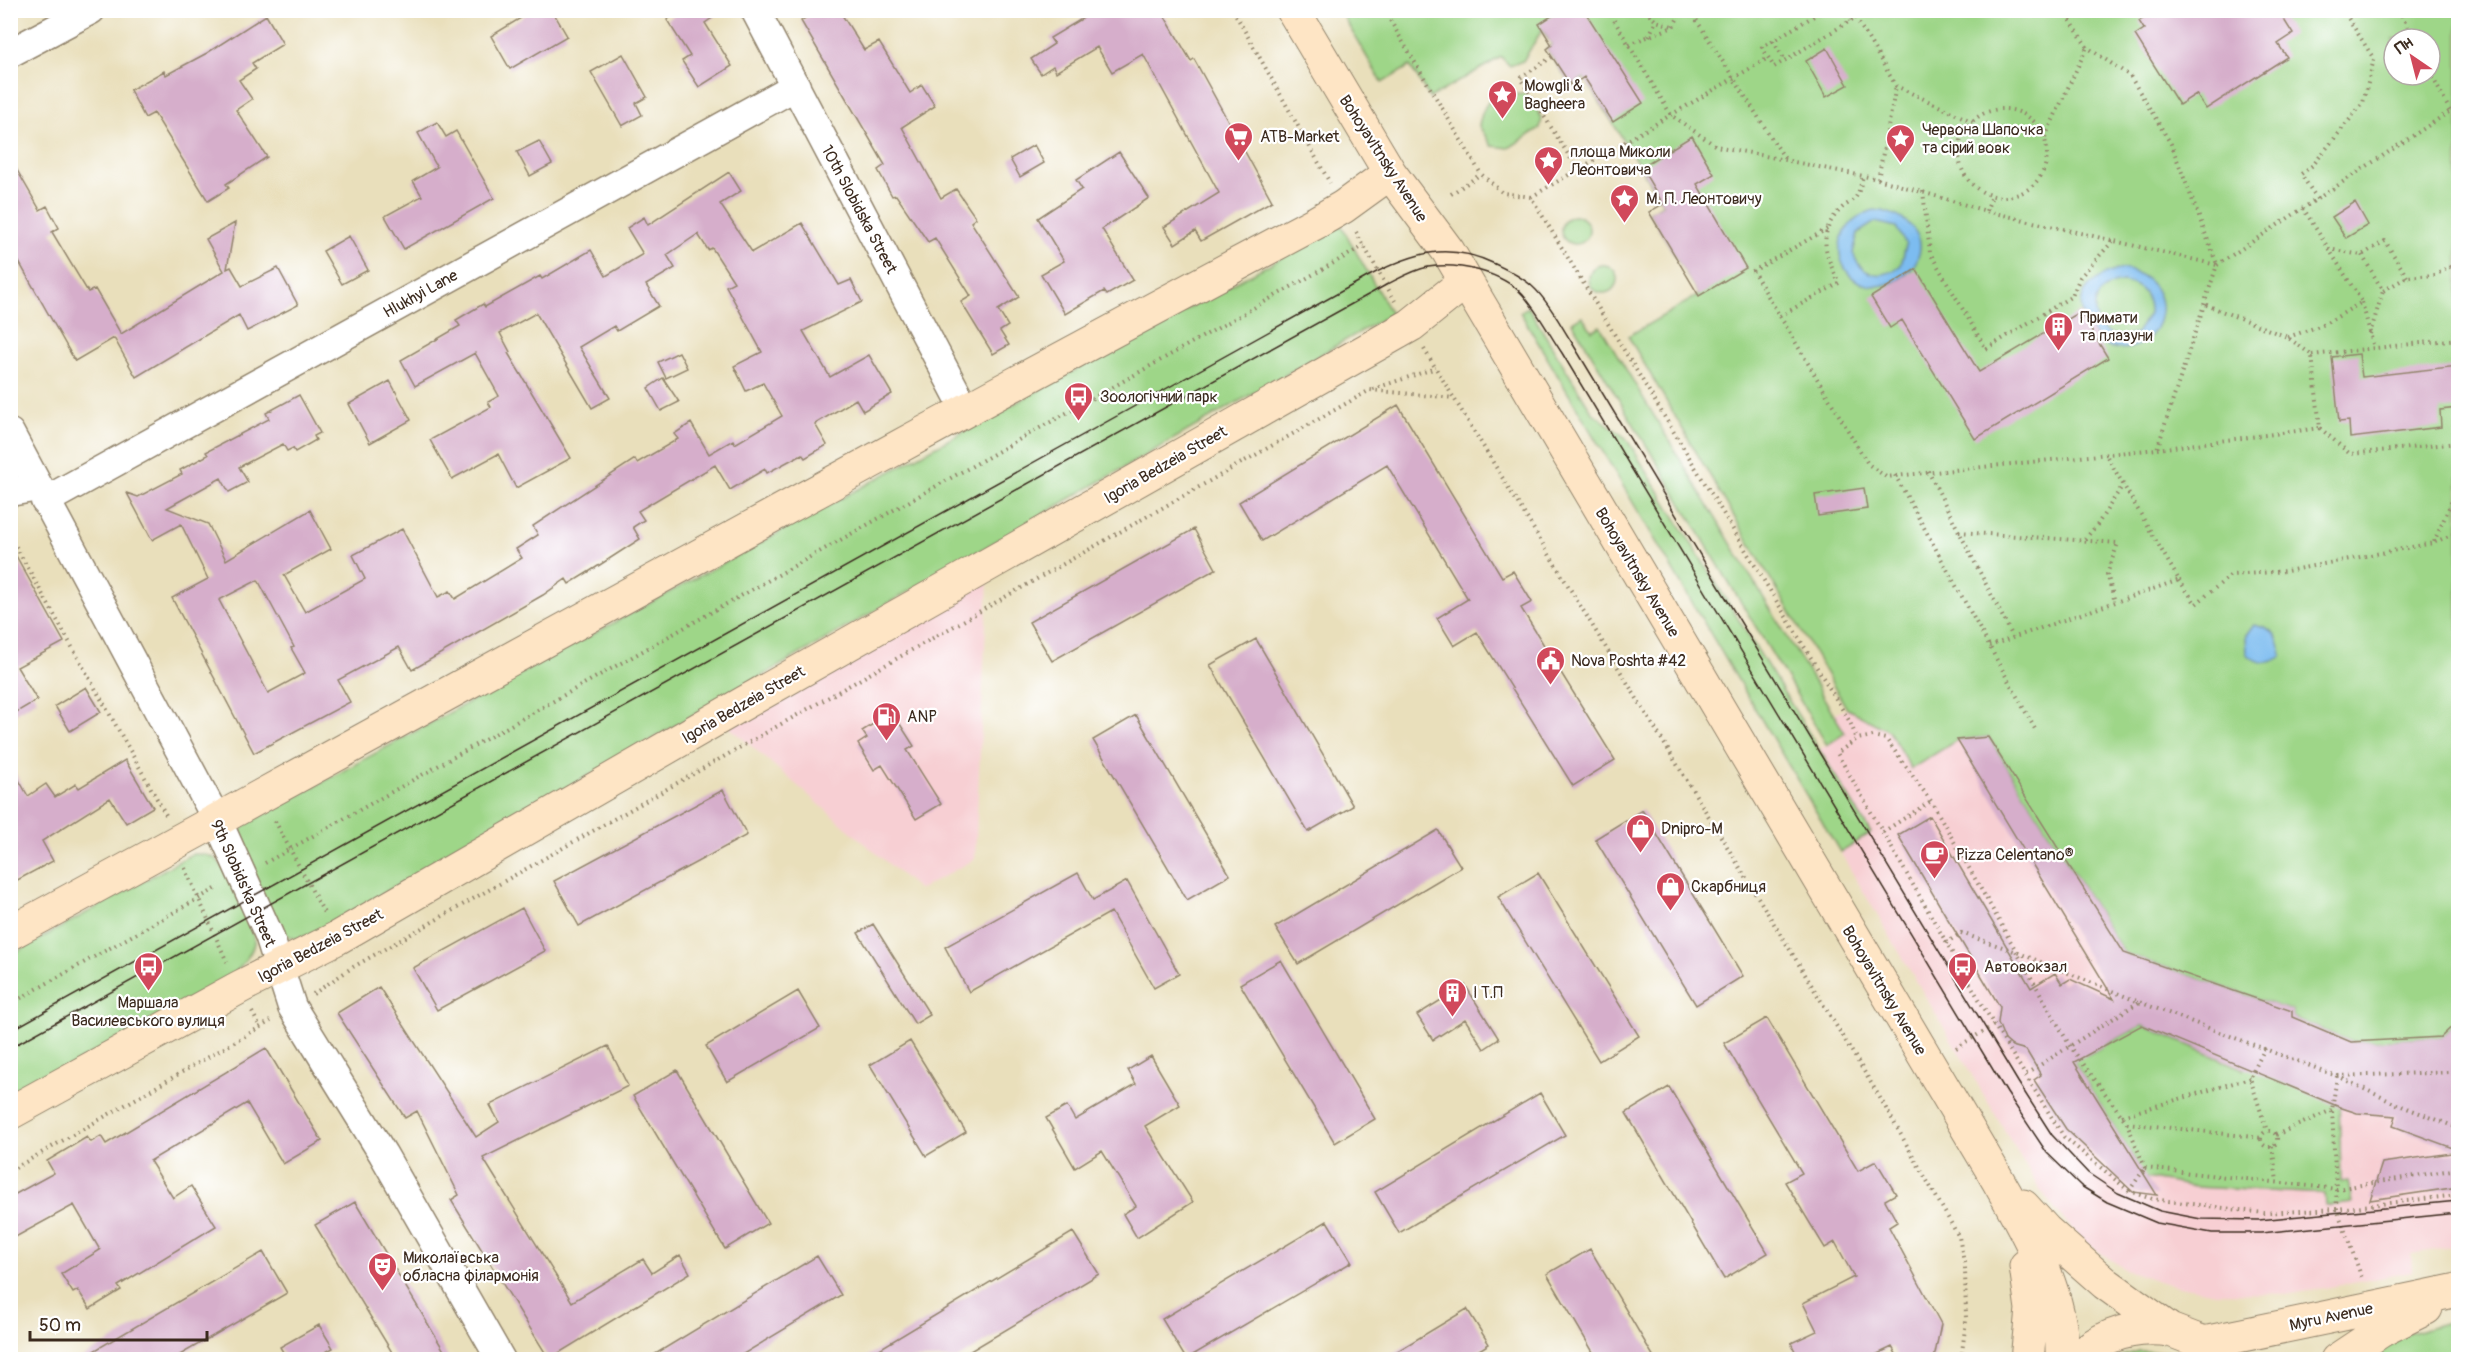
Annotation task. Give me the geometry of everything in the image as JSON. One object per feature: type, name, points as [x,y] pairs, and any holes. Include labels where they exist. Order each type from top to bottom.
[{"type":"street","points":[[10,53],[91,10]]},
{"type":"street","name":"10th Slobidska Street","points":[[755,10],[965,409]]},
{"type":"street","name":"Bohoyavltnsky Avenue","points":[[1293,10],[1390,173],[1448,251],[1992,1170],[2030,1241],[2052,1295],[2059,1322],[2062,1359]]},
{"type":"street","name":"Hlukhyi Lane","points":[[10,492],[42,494],[796,86]]},
{"type":"street","points":[[10,933],[218,822],[965,409],[1317,222],[1343,207],[1390,173]]},
{"type":"street","name":"Igoria Bedzeia Street","points":[[10,1113],[279,967],[338,938],[784,681],[1411,325],[1466,281]]},
{"type":"street","name":"9th Slobids'ka Street","points":[[10,433],[218,822],[269,935],[292,1007],[383,1154],[501,1359]]},
{"type":"street","name":"Bohoyavltnsky Avenue","points":[[1992,1170],[2038,1223],[2113,1289],[2170,1330],[2214,1351]]},
{"type":"street","points":[[2009,1200],[2020,1235],[2032,1309],[2027,1359]]},
{"type":"street","name":"Myru Avenue","points":[[2214,1351],[2458,1292]]},
{"type":"street","name":"Myru Avenue","points":[[2337,1359],[2382,1330],[2458,1292]]},
{"type":"street","points":[[2075,1359],[2100,1340],[2116,1333],[2152,1327],[2170,1330]]},
{"type":"path","points":[[1233,10],[1330,184]]},
{"type":"path","points":[[1383,10],[1481,174],[1503,193],[1531,197],[1768,58]]},
{"type":"path","points":[[1608,10],[1671,115],[1716,147],[1878,179],[1986,211],[2217,265]]},
{"type":"path","points":[[1644,10],[1656,21],[1673,27]]},
{"type":"path","points":[[1629,44],[1673,27],[1682,10]]},
{"type":"path","points":[[1690,10],[1786,160]]},
{"type":"path","points":[[1824,10],[1762,47],[1774,67],[1868,10]]},
{"type":"path","points":[[1844,10],[1850,21]]},
{"type":"path","points":[[2064,10],[2087,47],[2130,76],[2171,144],[2217,265]]},
{"type":"path","points":[[2317,199],[2301,174],[2313,165],[2363,103],[2374,59],[2343,10]]},
{"type":"path","points":[[2399,10],[2408,27]]},
{"type":"path","points":[[1856,18],[1896,86],[1972,122]]},
{"type":"path","points":[[1649,37],[1656,21]]},
{"type":"path","points":[[1773,41],[1785,60]]},
{"type":"path","points":[[2044,138],[2087,47]]},
{"type":"path","points":[[1552,57],[1520,78],[1578,170]]},
{"type":"path","points":[[1878,179],[1896,86]]},
{"type":"path","points":[[2438,87],[2458,121]]},
{"type":"path","points":[[2157,449],[2217,265],[2458,106]]},
{"type":"path","points":[[2015,111],[2038,126],[2044,138],[2047,158],[2040,178],[2019,195],[2006,198],[1992,196],[1979,190],[1962,169],[1959,156],[1961,142],[1972,122],[1988,112],[2015,111]]},
{"type":"path","points":[[1451,194],[1481,174]]},
{"type":"path","points":[[1863,176],[1856,198],[1841,208],[1827,229],[1753,271],[1868,464],[1886,477],[2106,455],[2320,428]]},
{"type":"path","points":[[1923,191],[1930,254],[1986,349],[2072,296],[2080,277],[2114,241]]},
{"type":"path","points":[[1986,211],[1992,196]]},
{"type":"path","points":[[1531,197],[1850,722],[1857,739]]},
{"type":"path","points":[[2303,208],[2362,302],[2374,348]]},
{"type":"path","points":[[1352,224],[1400,310]]},
{"type":"path","points":[[1780,316],[1839,283],[1825,253],[1827,229]]},
{"type":"path","points":[[2328,249],[2361,255],[2385,241],[2407,277]]},
{"type":"path","points":[[262,864],[1364,246]]},
{"type":"path","points":[[2361,255],[2383,291]]},
{"type":"path","points":[[2370,334],[2383,291],[2407,277],[2435,275],[2450,267],[2458,272]]},
{"type":"path","points":[[2287,337],[2325,324],[2362,302]]},
{"type":"path","points":[[2204,304],[2287,337],[2312,355],[2458,339]]},
{"type":"path","points":[[1419,340],[1879,1096],[1959,1237],[1965,1267],[1966,1321],[1961,1359]]},
{"type":"path","points":[[2312,355],[2320,428],[2350,454],[2458,443]]},
{"type":"path","points":[[309,997],[353,967],[1370,390],[1436,368]]},
{"type":"path","points":[[1370,390],[1454,398]]},
{"type":"path","points":[[2106,455],[2179,580],[2196,604],[2231,574],[2287,570],[2433,543],[2458,532]]},
{"type":"path","points":[[1928,471],[2013,637]]},
{"type":"path","points":[[1895,475],[2035,729]]},
{"type":"path","points":[[2084,539],[2097,525],[2123,485]]},
{"type":"path","points":[[2433,543],[2458,487]]},
{"type":"path","points":[[1959,532],[2118,543],[2107,574],[2115,602]]},
{"type":"path","points":[[10,536],[166,812],[166,821]]},
{"type":"path","points":[[1989,646],[2179,580]]},
{"type":"path","points":[[2145,1168],[2127,1123],[2070,1046],[2014,951],[1931,801],[1886,740],[1873,735],[1857,739],[1838,753],[1994,1024],[2064,1137],[2129,1191],[2152,1200],[2264,1213],[2337,1209],[2458,1195]]},
{"type":"path","points":[[1883,832],[1931,801]]},
{"type":"path","points":[[270,813],[324,913]]},
{"type":"path","points":[[181,859],[228,965]]},
{"type":"path","points":[[10,1004],[228,882]]},
{"type":"path","points":[[1946,943],[1961,933],[2014,951],[2139,1002],[2337,1076],[2394,1103],[2458,1128]]},
{"type":"path","points":[[10,1171],[260,1027],[247,1002]]},
{"type":"path","points":[[2026,1074],[2139,1002]]},
{"type":"path","points":[[1956,1048],[1994,1024]]},
{"type":"path","points":[[2265,1048],[2250,1078],[2267,1131],[2276,1135],[2332,1110]]},
{"type":"path","points":[[2337,1076],[2458,1072]]},
{"type":"path","points":[[2337,1076],[2332,1110],[2337,1209],[2363,1281]]},
{"type":"path","points":[[2122,1116],[2250,1078]]},
{"type":"path","points":[[2127,1123],[2262,1138]]},
{"type":"path","points":[[2262,1138],[2267,1131]]},
{"type":"path","points":[[2272,1146],[2277,1141],[2276,1135]]},
{"type":"path","points":[[2262,1138],[2265,1145],[2272,1146]]},
{"type":"path","points":[[2272,1146],[2277,1181]]},
{"type":"path","points":[[2129,1191],[2145,1168]]},
{"type":"path","points":[[2145,1168],[2337,1189],[2458,1169]]},
{"type":"shaded area","points":[[988,580],[975,859],[919,890],[728,726]]},
{"type":"shaded area","points":[[1847,709],[1889,731],[1911,769],[1957,740],[1988,737],[2124,953],[2441,1037],[2458,1021],[2458,1246],[2411,1254],[2412,1272],[2292,1294],[2215,1293],[2168,1284],[2126,1270],[2083,1241],[2056,1211],[2037,1185],[1840,852],[1866,836],[1820,749],[1845,733],[1834,714]]},
{"type":"green space","points":[[1340,11],[2458,11],[2458,1021],[2441,1037],[2351,1042],[2292,1017],[2292,1011],[2124,953],[1988,737],[1957,740],[1911,769],[1889,731],[1847,709],[1628,336],[1699,295],[1649,212],[1663,204],[1585,78],[1571,86],[1547,49],[1552,45],[1542,30],[1523,61],[1510,66],[1501,57],[1430,98],[1410,66],[1382,83]]},
{"type":"green space","points":[[1526,94],[1542,118],[1540,128],[1509,148],[1492,146],[1479,126],[1485,107],[1494,98],[1500,96]]},
{"type":"green space","points":[[1575,216],[1585,220],[1589,230],[1585,240],[1575,244],[1565,240],[1561,230],[1565,220]]},
{"type":"green space","points":[[1341,225],[1391,314],[313,934],[296,939],[273,930],[234,838],[246,824]]},
{"type":"green space","points":[[1603,265],[1613,269],[1617,279],[1613,289],[1603,293],[1593,289],[1589,279],[1593,269]]},
{"type":"green space","points":[[1528,307],[1592,412],[1626,438],[1871,833],[1840,852],[1520,312]]},
{"type":"green space","points":[[1582,316],[1592,331],[1600,326],[1845,733],[1827,745],[1572,322]]},
{"type":"green space","points":[[192,854],[206,855],[218,861],[234,888],[253,936],[253,947],[246,960],[233,975],[11,1099],[11,955]]},
{"type":"green space","points":[[2142,1025],[2243,1069],[2248,1056],[2339,1091],[2341,1182],[2348,1181],[2352,1203],[2326,1206],[2325,1194],[2195,1187],[2145,1178],[2142,1193],[2123,1182],[2136,1162],[2070,1056],[2087,1055]]},
{"type":"green space","points":[[2458,1319],[2458,1359],[2357,1360],[2400,1336]]},
{"type":"green space","points":[[2138,1351],[2166,1352],[2186,1359],[2113,1359]]},
{"type":"water","points":[[1874,210],[1893,214],[1909,224],[1915,232],[1920,250],[1917,260],[1903,277],[1883,285],[1873,286],[1862,284],[1846,270],[1841,260],[1841,241],[1850,225]],"holes":[[[1875,222],[1896,227],[1906,245],[1901,265],[1894,270],[1880,274],[1873,274],[1861,267],[1853,253],[1858,233]]]},
{"type":"water","points":[[2123,269],[2144,277],[2157,291],[2161,306],[2159,322],[2151,336],[2137,346],[2120,349],[2100,343],[2084,318],[2081,305],[2087,289],[2107,273]],"holes":[[[2123,282],[2143,292],[2148,302],[2149,314],[2136,333],[2121,336],[2109,334],[2101,327],[2096,316],[2095,305],[2099,295],[2108,286]]]},
{"type":"water","points":[[2255,624],[2275,634],[2282,656],[2264,662],[2247,654],[2246,636]]},
{"type":"building","points":[[534,10],[552,10],[567,36],[510,69],[491,36]]},
{"type":"building","points":[[681,10],[724,10],[705,23],[732,66],[699,87],[682,61],[690,56],[667,20]]},
{"type":"building","points":[[817,10],[839,10],[864,50],[879,42],[910,93],[922,85],[935,106],[902,127],[941,198],[956,189],[976,218],[971,222],[1019,297],[998,310],[1008,326],[1000,331],[1009,345],[993,354],[961,302],[971,296],[935,238],[928,242],[896,195],[892,196],[878,170],[885,165],[801,21]]},
{"type":"building","points":[[1082,10],[1161,10],[1191,61],[1194,59],[1272,201],[1201,241],[1195,231],[1175,244],[1164,227],[1219,193],[1143,54],[1112,72],[1097,47],[1056,72],[1053,66],[1041,74],[1031,59],[1054,44],[1050,38],[1085,17]]},
{"type":"building","points":[[1561,10],[1584,10],[1643,103],[1613,122],[1584,77],[1571,86],[1547,49],[1552,45],[1539,24]]},
{"type":"building","points":[[2156,10],[2278,10],[2293,34],[2278,44],[2287,57],[2206,109],[2196,94],[2179,105],[2135,35],[2144,29],[2139,21]]},
{"type":"building","points":[[266,15],[283,44],[252,63],[256,69],[239,80],[252,99],[236,110],[267,157],[226,184],[229,188],[208,201],[154,113],[145,118],[130,90],[164,71],[166,75],[207,53]]},
{"type":"building","points":[[1827,48],[1848,85],[1826,97],[1806,61]]},
{"type":"building","points":[[623,54],[647,97],[636,103],[642,115],[622,126],[591,72]]},
{"type":"building","points":[[437,122],[446,137],[456,131],[494,198],[404,249],[385,216],[422,196],[413,181],[437,167],[418,133]]},
{"type":"building","points":[[1692,136],[1714,174],[1697,184],[1746,268],[1699,296],[1649,212],[1663,204],[1641,167]]},
{"type":"building","points":[[539,141],[552,164],[530,176],[517,152]]},
{"type":"building","points":[[1034,145],[1044,163],[1020,177],[1010,159]]},
{"type":"building","points":[[1119,152],[1149,198],[1102,229],[1133,280],[1107,295],[1104,291],[1065,314],[1041,274],[1064,261],[1038,218],[1082,189],[1076,180]]},
{"type":"building","points":[[10,158],[40,210],[47,206],[59,228],[52,232],[88,292],[95,289],[121,334],[224,271],[206,239],[235,223],[227,269],[231,267],[242,286],[278,268],[298,305],[247,331],[239,315],[136,377],[114,338],[75,361],[10,246]]},
{"type":"building","points":[[729,172],[741,191],[720,204],[752,252],[802,223],[839,285],[851,280],[862,302],[803,331],[830,377],[869,355],[892,394],[863,411],[856,399],[815,424],[827,445],[805,458],[802,454],[767,473],[765,469],[730,490],[715,465],[638,511],[644,520],[633,527],[640,539],[595,568],[569,584],[566,579],[543,595],[412,670],[399,647],[338,680],[350,702],[254,753],[172,598],[208,579],[181,524],[152,540],[127,493],[138,497],[182,474],[180,470],[208,455],[206,452],[269,419],[266,413],[299,395],[320,433],[314,436],[316,440],[295,452],[293,448],[287,451],[283,444],[239,467],[248,482],[229,492],[221,478],[167,508],[208,524],[226,560],[310,510],[331,549],[284,575],[305,612],[365,579],[353,555],[402,529],[438,597],[450,591],[455,599],[522,558],[516,549],[538,535],[533,526],[635,459],[637,463],[678,439],[674,434],[691,423],[709,454],[733,440],[735,444],[782,416],[763,383],[746,391],[734,366],[762,352],[726,286],[734,282],[712,248],[708,250],[698,234],[667,255],[675,268],[646,285],[659,306],[617,331],[614,326],[579,347],[610,398],[592,408],[536,313],[500,333],[510,352],[508,353],[571,458],[516,488],[498,454],[452,479],[430,440],[491,407],[488,402],[499,396],[475,353],[415,386],[401,360],[460,326],[456,320],[483,304],[485,307],[540,276],[542,279],[591,250],[606,276],[643,254],[627,228],[644,217],[648,225]],"holes":[[[258,580],[294,647],[291,648],[305,673],[268,693],[219,600]]]},
{"type":"building","points":[[2355,202],[2368,225],[2346,238],[2332,217]]},
{"type":"building","points":[[349,236],[368,270],[342,284],[323,251]]},
{"type":"building","name":"Примати та плазуни","points":[[1916,269],[1979,372],[2080,312],[2108,358],[1975,439],[1902,320],[1890,328],[1871,297]]},
{"type":"building","points":[[679,352],[687,368],[666,378],[658,362]]},
{"type":"building","points":[[2359,354],[2362,377],[2458,366],[2458,408],[2440,410],[2441,427],[2350,438],[2349,421],[2339,422],[2332,357]]},
{"type":"building","points":[[663,378],[679,402],[661,411],[648,388]]},
{"type":"building","points":[[390,381],[411,420],[370,443],[349,404]]},
{"type":"building","points":[[1398,405],[1502,577],[1513,571],[1532,602],[1521,608],[1615,760],[1573,786],[1477,632],[1454,646],[1437,618],[1468,599],[1387,465],[1262,541],[1239,502]]},
{"type":"building","points":[[1864,488],[1867,509],[1818,516],[1815,495]]},
{"type":"building","points":[[1194,529],[1216,569],[1052,661],[1029,622]]},
{"type":"building","points":[[10,545],[64,642],[17,667],[37,700],[10,716],[10,634],[18,630],[10,618]]},
{"type":"building","points":[[1256,639],[1353,806],[1308,832],[1210,665]]},
{"type":"building","points":[[86,687],[101,712],[70,731],[55,706]]},
{"type":"building","points":[[1136,715],[1230,875],[1187,900],[1093,740]]},
{"type":"building","points":[[886,716],[891,725],[898,721],[914,746],[907,750],[941,804],[916,819],[882,765],[874,770],[858,744],[867,738],[862,731]]},
{"type":"building","points":[[1988,737],[2124,953],[2292,1011],[2292,1017],[2351,1042],[2441,1037],[2458,1021],[2458,1150],[2393,1126],[2396,1116],[2357,1113],[2342,1108],[2142,1025],[2074,1062],[2157,1195],[2133,1192],[2066,1129],[2034,1080],[2041,1075],[2026,1050],[2012,1046],[2005,1040],[1998,1023],[2000,1007],[1898,835],[1930,816],[2031,988],[2055,973],[2062,984],[2070,979],[2114,999],[1957,740]]},
{"type":"building","points":[[125,760],[153,807],[126,823],[110,798],[42,841],[53,861],[10,884],[10,764],[28,796],[46,784],[55,797],[76,784],[79,788]]},
{"type":"building","points":[[723,790],[747,835],[579,926],[554,881]]},
{"type":"building","points":[[1642,810],[1743,976],[1696,1005],[1595,839]]},
{"type":"building","points":[[1438,830],[1461,867],[1298,964],[1275,927]]},
{"type":"building","points":[[1078,873],[1093,900],[1127,881],[1179,974],[1154,988],[1111,912],[969,992],[945,947]]},
{"type":"building","points":[[1538,873],[1639,1036],[1599,1061],[1498,897]]},
{"type":"building","points":[[522,908],[545,951],[437,1010],[413,968]]},
{"type":"building","points":[[873,924],[930,1015],[915,1024],[858,933]]},
{"type":"building","points":[[1281,960],[1375,1119],[1335,1143],[1240,984]]},
{"type":"building","name":"І Т.П","points":[[1465,985],[1499,1039],[1484,1049],[1465,1019],[1433,1040],[1417,1015]]},
{"type":"building","points":[[379,987],[476,1137],[499,1122],[490,1105],[608,1046],[628,1086],[483,1158],[572,1302],[643,1259],[652,1273],[680,1255],[690,1273],[549,1359],[451,1200],[459,1195],[417,1111],[405,1118],[337,1013]]},
{"type":"building","points":[[798,991],[820,1028],[727,1082],[706,1046]]},
{"type":"building","points":[[1767,1018],[1858,1171],[1876,1161],[1896,1194],[1885,1200],[1897,1222],[1889,1227],[1941,1324],[1934,1359],[1899,1359],[1892,1347],[1867,1359],[1799,1359],[1791,1343],[1817,1331],[1803,1303],[1854,1277],[1835,1242],[1825,1248],[1785,1182],[1802,1173],[1724,1043]]},
{"type":"building","points":[[910,1041],[966,1132],[926,1156],[870,1065]]},
{"type":"building","points":[[266,1048],[322,1141],[283,1164],[247,1103],[150,1161],[173,1198],[191,1186],[216,1226],[118,1286],[121,1290],[90,1309],[78,1290],[73,1293],[61,1274],[100,1250],[74,1205],[10,1240],[10,1197],[54,1173],[47,1161],[87,1137],[91,1142],[101,1136],[106,1144]]},
{"type":"building","points":[[1151,1056],[1180,1105],[1145,1126],[1193,1202],[1137,1238],[1123,1214],[1136,1206],[1102,1151],[1075,1168],[1046,1118],[1067,1106],[1075,1120],[1136,1084],[1128,1070]]},
{"type":"building","points":[[677,1070],[768,1223],[725,1249],[633,1096]]},
{"type":"building","points":[[1669,1087],[1768,1253],[1724,1279],[1626,1113]]},
{"type":"building","points":[[1540,1093],[1565,1135],[1399,1233],[1375,1192]]},
{"type":"building","points":[[2458,1152],[2458,1187],[2370,1200],[2382,1163]]},
{"type":"building","name":"Миколаївська обласна філармонія","points":[[355,1202],[449,1359],[396,1359],[315,1225]]},
{"type":"building","points":[[1327,1221],[1352,1262],[1186,1359],[1162,1319]]},
{"type":"building","points":[[1073,1232],[1099,1274],[957,1359],[863,1359]]},
{"type":"building","points":[[1590,1249],[1655,1359],[1597,1359],[1547,1274]]},
{"type":"building","points":[[263,1252],[287,1293],[173,1359],[80,1359]]},
{"type":"building","points":[[817,1256],[841,1295],[735,1359],[647,1359]]},
{"type":"building","points":[[1467,1309],[1489,1344],[1476,1352],[1481,1359],[1384,1359]]},
{"type":"building","points":[[319,1325],[333,1348],[313,1359],[287,1359],[280,1347]]},
{"type":"tram line","points":[[10,1031],[1369,276],[1416,256],[1446,252],[1462,253],[1495,264],[1521,278],[1530,284],[1549,306],[2018,1082],[2052,1135],[2088,1173],[2118,1193],[2160,1211],[2201,1219],[2259,1220],[2458,1201]]},
{"type":"tram line","points":[[10,1048],[1386,285],[1422,268],[1453,266],[1479,270],[1504,280],[1523,295],[1534,309],[2007,1093],[2047,1153],[2081,1186],[2107,1202],[2157,1223],[2212,1233],[2261,1233],[2458,1213]]},
{"type":"place","name":"Mowgli & Bagheera","points":[[1503,120]]},
{"type":"place","name":"ATB-Market","points":[[1239,162]]},
{"type":"place","name":"Червона Шапочка та сірий вовк","points":[[1901,164]]},
{"type":"place","name":"площа Миколи Леонтовича","points":[[1549,186]]},
{"type":"place","name":"М. П. Леонтовичу","points":[[1625,224]]},
{"type":"place","name":"Примати та плазуни","points":[[2059,352]]},
{"type":"place","name":"Зоологічний парк","points":[[1079,422]]},
{"type":"place","name":"Nova Poshta #42","points":[[1550,686]]},
{"type":"place","name":"ANP","points":[[886,742]]},
{"type":"place","name":"Dnipro-M","points":[[1640,854]]},
{"type":"place","name":"Pizza Celentano®","points":[[1935,880]]},
{"type":"place","name":"Скарбниця","points":[[1670,912]]},
{"type":"place","name":"Маршала Василевського вулиця","points":[[148,992]]},
{"type":"place","name":"Автовокзал","points":[[1963,992]]},
{"type":"place","name":"І Т.П","points":[[1452,1018]]},
{"type":"place","name":"Миколаївська обласна філармонія","points":[[382,1292]]}]
